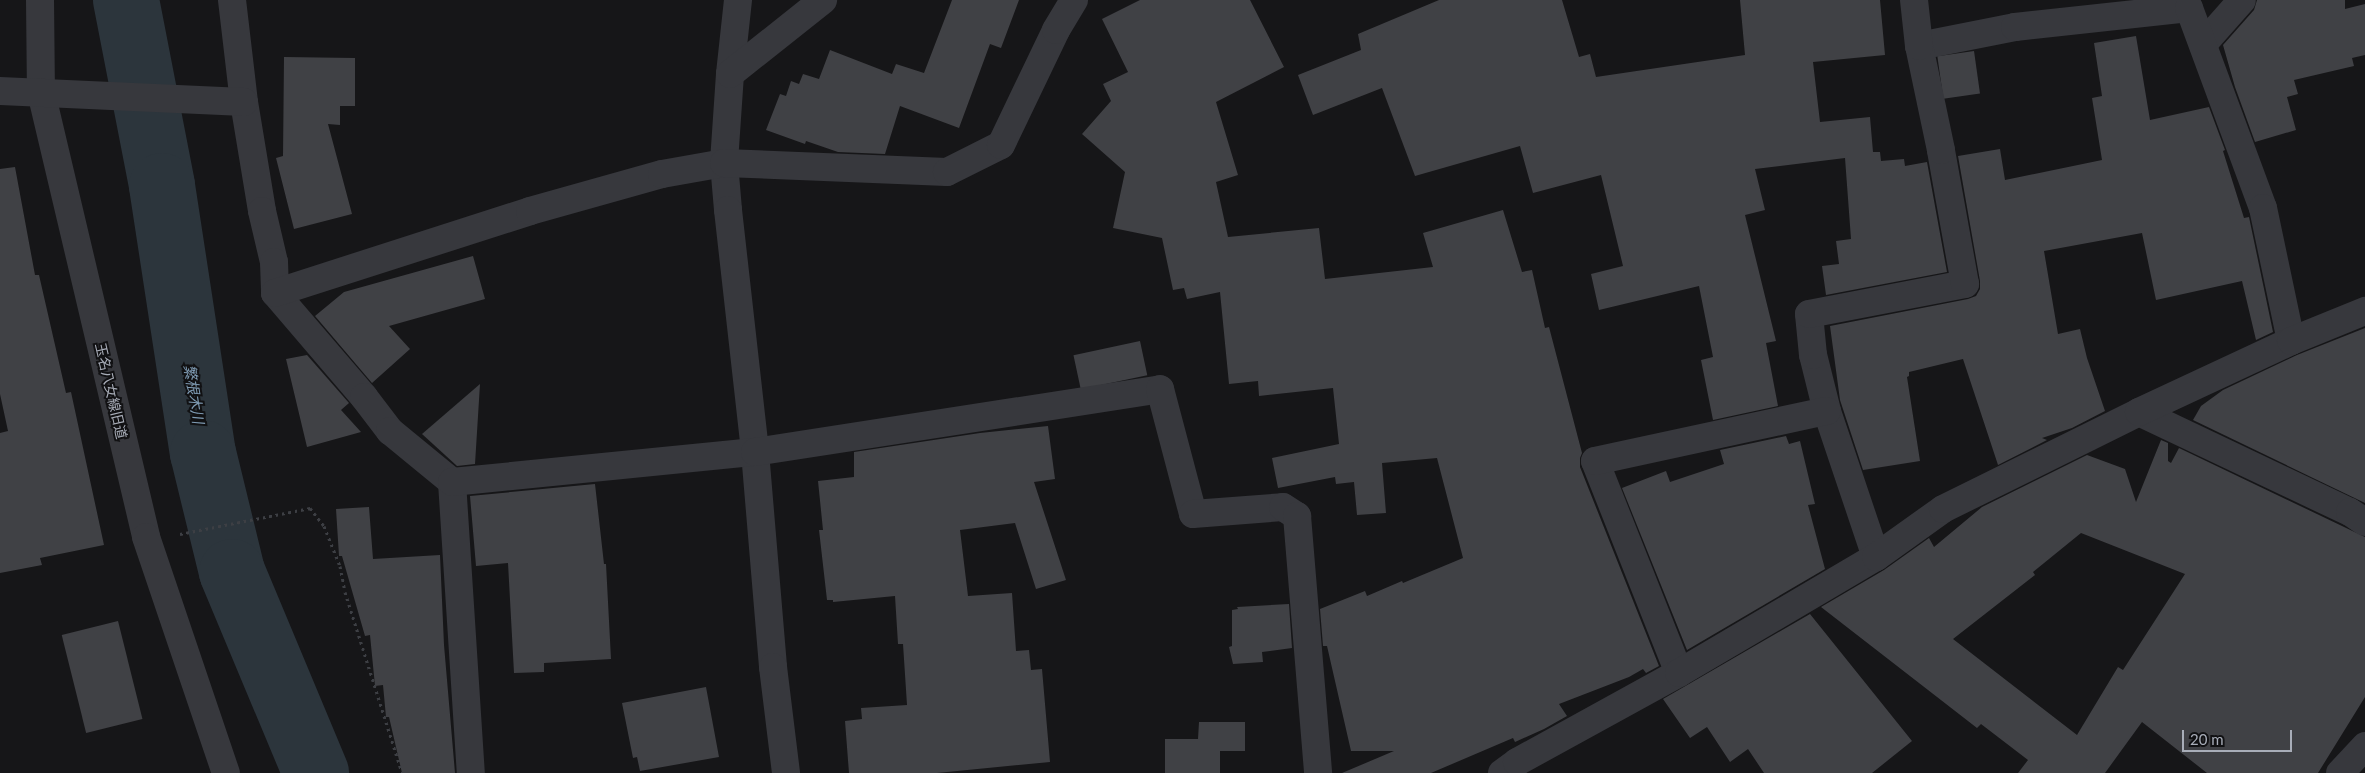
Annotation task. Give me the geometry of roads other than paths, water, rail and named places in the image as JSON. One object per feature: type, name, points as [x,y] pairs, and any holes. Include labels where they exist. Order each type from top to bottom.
[{"type":"street","name":"玉名八女線旧道","points":[[40,0],[41,92],[146,537],[226,773]]},
{"type":"street","points":[[232,0],[244,102],[262,211],[274,262],[275,293],[364,396],[390,431],[452,482],[755,452],[1160,389],[1193,514],[1283,507],[1297,516],[1318,773]]},
{"type":"street","points":[[738,0],[730,74],[724,163],[755,452],[773,667],[786,773]]},
{"type":"street","points":[[730,74],[823,0]]},
{"type":"street","points":[[275,293],[530,211],[662,174],[724,163],[946,172],[1001,145],[1056,30],[1074,0]]},
{"type":"street","points":[[1876,557],[1827,411],[1813,355],[1809,314],[1965,284],[1941,150],[1919,46],[1914,0]]},
{"type":"street","points":[[2204,43],[2242,0]]},
{"type":"street","points":[[1919,46],[2015,27],[2189,8],[2204,43],[2263,208],[2290,341]]},
{"type":"street","points":[[0,91],[244,102]]},
{"type":"street","points":[[1502,773],[1517,762],[1680,673],[1876,557],[1943,509],[2139,412],[2290,341],[2365,311]]},
{"type":"street","points":[[1680,673],[1595,461],[1827,411]]},
{"type":"street","points":[[2139,412],[2357,517]]},
{"type":"street","points":[[452,482],[471,773]]},
{"type":"street","points":[[2340,773],[2365,746]]},
{"type":"waterway","name":"繁根木川","points":[[126,0],[162,186],[203,453],[232,572],[316,773]]}]
